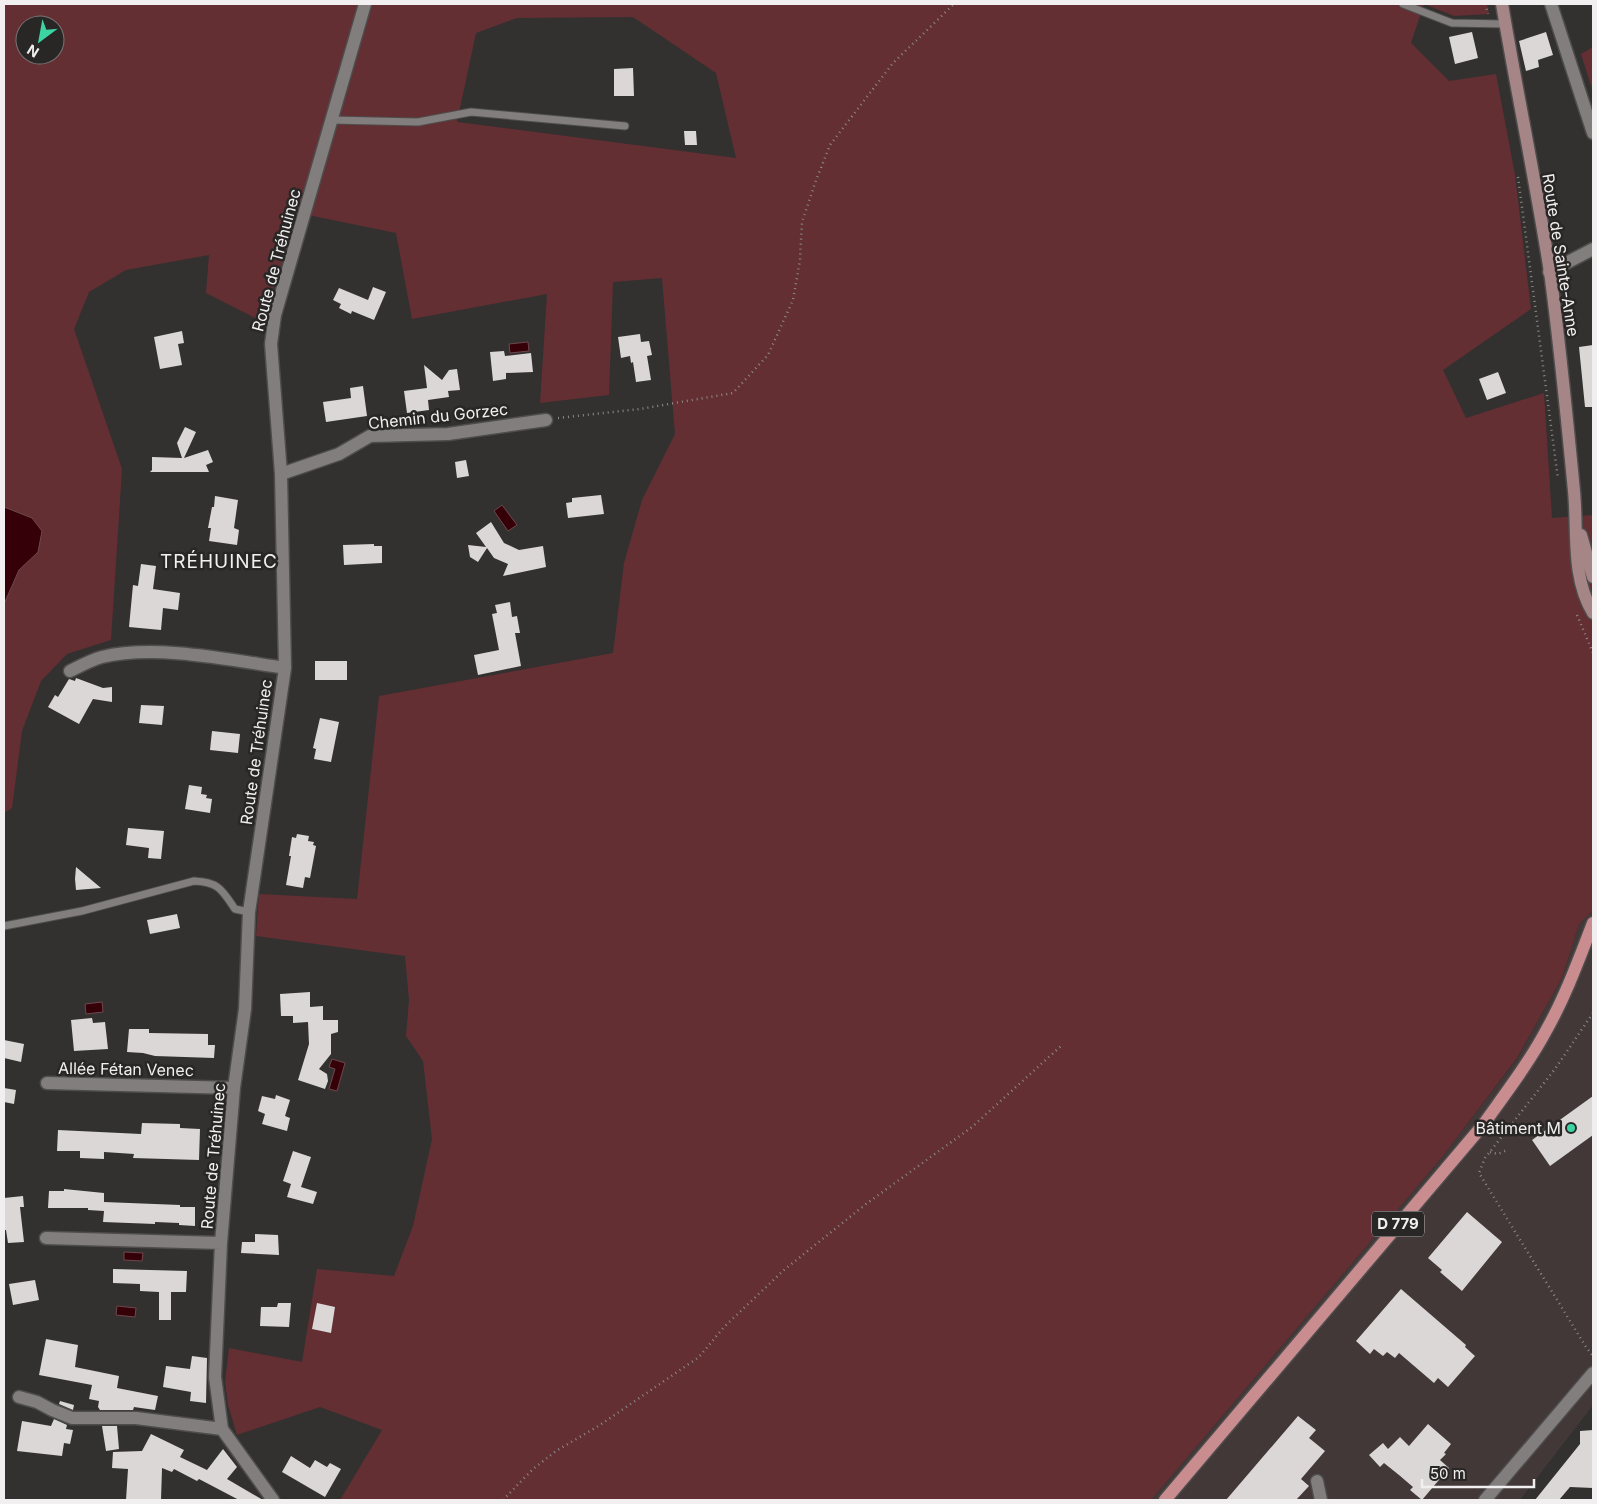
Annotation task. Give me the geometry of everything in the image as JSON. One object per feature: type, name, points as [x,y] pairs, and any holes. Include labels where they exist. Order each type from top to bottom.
[{"type":"main road","name":"Route de Sainte-Anne","points":[[1502,4],[1550,272],[1576,514],[1578,570],[1583,590],[1593,613]]},
{"type":"main road","name":"Route de Sainte-Anne","points":[[1576,514],[1593,577]]},
{"type":"main road","name":"D 779","points":[[1165,1500],[1483,1125],[1547,1030],[1576,969],[1593,923]]},
{"type":"street","name":"Route de Tréhuinec","points":[[273,1500],[222,1429],[215,1377],[221,1244],[234,1088],[244,1009],[249,912],[285,668],[281,474],[270,344],[275,315],[365,4]]},
{"type":"street","points":[[1550,4],[1593,133]]},
{"type":"street","points":[[1550,272],[1593,249]]},
{"type":"street","name":"Chemin du Gorzec","points":[[281,474],[339,454],[370,436],[448,434],[546,420]]},
{"type":"street","points":[[70,671],[100,658],[138,652],[203,657],[285,668]]},
{"type":"street","name":"Allée Fétan Venec","points":[[47,1083],[234,1088]]},
{"type":"street","points":[[46,1238],[221,1244]]},
{"type":"street","points":[[1485,1500],[1593,1372]]},
{"type":"street","points":[[19,1397],[37,1402],[72,1418],[136,1418],[222,1429]]},
{"type":"street","points":[[1317,1481],[1321,1500]]},
{"type":"lane","points":[[1403,4],[1452,22],[1505,24]]},
{"type":"lane","points":[[331,120],[418,122],[471,112],[625,126]]},
{"type":"lane","points":[[4,926],[82,911],[194,880],[208,881],[219,886],[235,909],[249,912]]},
{"type":"path","points":[[546,420],[640,410],[733,393],[768,356],[793,300],[800,260],[802,222],[814,182],[830,145],[893,62],[954,4]]},
{"type":"path","points":[[1518,171],[1558,485]]},
{"type":"path","points":[[1577,614],[1593,653]]},
{"type":"path","points":[[1593,1013],[1556,1069],[1485,1158],[1479,1173],[1593,1356]]},
{"type":"path","points":[[502,1500],[533,1469],[556,1451],[608,1420],[699,1357],[724,1327],[784,1270],[866,1204],[972,1127],[1061,1046]]},
{"type":"path","points":[[1490,1152],[1498,1154],[1507,1150]]},
{"type":"shaded area","points":[[4,4],[1424,4],[1411,43],[1449,81],[1496,74],[1515,175],[1531,309],[1443,370],[1466,418],[1544,393],[1552,518],[1593,515],[1593,911],[1579,924],[1562,978],[1517,1058],[1443,1156],[1151,1500],[340,1500],[382,1430],[320,1407],[237,1435],[228,1405],[225,1382],[229,1348],[302,1362],[317,1269],[394,1276],[413,1226],[432,1139],[423,1061],[406,1036],[409,1000],[405,956],[256,936],[259,894],[357,899],[379,696],[613,653],[624,563],[642,500],[675,434],[662,278],[613,282],[609,395],[540,403],[547,294],[412,319],[396,233],[298,213],[263,322],[206,293],[209,255],[126,270],[89,292],[74,329],[122,469],[111,640],[67,654],[41,681],[22,731],[12,808],[4,813],[4,604],[19,570],[38,552],[4,507]],"holes":[[[633,17],[716,73],[736,158],[457,122],[476,33],[517,18]]]},
{"type":"shaded area","points":[[1424,4],[1487,4],[1489,14],[1454,16]]},
{"type":"shaded area","points":[[1593,47],[1593,92],[1581,54]]},
{"type":"shaded area","points":[[528,342],[529,351],[510,353],[509,344]]},
{"type":"shaded area","points":[[502,505],[517,525],[508,531],[494,511]]},
{"type":"shaded area","points":[[4,507],[32,518],[42,531],[38,552],[19,570],[4,604]]},
{"type":"shaded area","points":[[1593,911],[1593,1405],[1520,1500],[1151,1500],[1443,1156],[1517,1059],[1562,978],[1579,924]]},
{"type":"shaded area","points":[[102,1002],[103,1012],[86,1014],[85,1004]]},
{"type":"shaded area","points":[[332,1059],[345,1063],[337,1091],[329,1089],[335,1069],[329,1067]]},
{"type":"shaded area","points":[[124,1252],[143,1253],[142,1261],[124,1260]]},
{"type":"shaded area","points":[[117,1306],[136,1308],[135,1317],[116,1315]]},
{"type":"building","points":[[1472,32],[1478,58],[1455,64],[1449,37]]},
{"type":"building","points":[[1546,32],[1553,55],[1538,60],[1539,67],[1526,71],[1519,41]]},
{"type":"building","points":[[633,68],[634,96],[614,96],[614,69]]},
{"type":"building","points":[[684,131],[696,131],[697,145],[685,145]]},
{"type":"building","points":[[373,287],[386,292],[374,320],[352,311],[351,314],[339,308],[341,304],[333,300],[339,288],[368,300]]},
{"type":"building","points":[[182,331],[184,343],[178,344],[182,365],[160,369],[154,337]]},
{"type":"building","points":[[640,334],[641,342],[649,341],[652,355],[647,356],[651,380],[636,382],[633,362],[631,363],[630,356],[621,358],[618,337]]},
{"type":"building","points":[[1593,345],[1593,407],[1585,407],[1579,347]]},
{"type":"building","points":[[504,351],[505,356],[531,353],[533,372],[506,373],[506,379],[493,381],[490,352]]},
{"type":"building","points":[[424,365],[442,380],[449,370],[457,369],[460,390],[448,391],[449,397],[428,400],[429,410],[407,413],[404,391],[427,388]]},
{"type":"building","points":[[1498,372],[1506,393],[1487,400],[1479,379]]},
{"type":"building","points":[[363,386],[367,416],[326,422],[323,402],[351,398],[350,388]]},
{"type":"building","points":[[185,427],[196,432],[184,458],[208,450],[213,462],[206,465],[209,472],[150,472],[152,470],[152,457],[182,458],[177,443]]},
{"type":"building","points":[[466,460],[469,476],[457,478],[455,462]]},
{"type":"building","points":[[601,495],[604,514],[568,518],[566,503],[572,502],[572,498]]},
{"type":"building","points":[[215,496],[238,500],[234,528],[239,530],[237,545],[209,541],[211,528],[208,528]]},
{"type":"building","points":[[491,522],[504,543],[519,550],[543,546],[546,567],[503,576],[508,564],[494,558],[487,548],[478,562],[470,557],[468,545],[486,547],[476,533]]},
{"type":"building","points":[[374,544],[374,546],[382,546],[382,563],[344,565],[343,545]]},
{"type":"building","points":[[141,564],[156,566],[153,589],[180,593],[178,610],[163,608],[161,630],[129,627],[133,585],[138,586]]},
{"type":"building","points":[[510,602],[512,617],[517,616],[520,633],[515,633],[521,666],[478,675],[474,655],[499,650],[492,614],[497,613],[495,605]]},
{"type":"building","points":[[315,661],[347,661],[347,680],[315,680]]},
{"type":"building","points":[[76,678],[103,688],[112,687],[112,702],[93,699],[79,724],[48,707],[55,695],[58,697],[69,679],[75,681]]},
{"type":"building","points":[[141,705],[164,706],[162,725],[139,723]]},
{"type":"building","points":[[320,718],[339,722],[331,762],[314,759],[316,749],[313,748]]},
{"type":"building","points":[[212,731],[240,734],[238,753],[210,750]]},
{"type":"building","points":[[189,785],[202,787],[201,794],[207,795],[206,798],[212,799],[210,813],[185,809]]},
{"type":"building","points":[[128,828],[164,831],[161,859],[148,858],[149,848],[126,845]]},
{"type":"building","points":[[297,834],[309,836],[308,841],[314,842],[313,845],[316,846],[310,878],[305,877],[303,888],[286,885],[292,837],[296,838]]},
{"type":"building","points":[[76,867],[101,888],[76,890]]},
{"type":"building","points":[[177,914],[180,928],[150,934],[147,920]]},
{"type":"building","points":[[310,992],[310,1007],[323,1006],[323,1020],[338,1020],[338,1032],[331,1034],[331,1054],[319,1069],[327,1074],[328,1081],[325,1089],[298,1080],[309,1044],[308,1022],[293,1023],[293,1016],[281,1016],[280,994]]},
{"type":"building","points":[[92,1018],[93,1023],[105,1022],[108,1049],[74,1051],[71,1020]]},
{"type":"building","points":[[129,1029],[149,1029],[149,1033],[208,1034],[208,1045],[215,1045],[214,1058],[155,1056],[127,1052]]},
{"type":"building","points":[[4,1040],[24,1044],[21,1062],[4,1058]]},
{"type":"building","points":[[4,1088],[16,1090],[14,1104],[4,1102]]},
{"type":"building","points":[[276,1095],[290,1100],[285,1116],[290,1118],[287,1131],[262,1124],[265,1114],[258,1111],[262,1096],[275,1099]]},
{"type":"building","name":"Bâtiment M","points":[[1593,1096],[1593,1135],[1550,1166],[1532,1140]]},
{"type":"building","points":[[142,1123],[180,1124],[180,1128],[200,1129],[199,1160],[133,1158],[134,1154],[104,1152],[104,1159],[80,1158],[80,1151],[57,1151],[58,1130],[141,1134]]},
{"type":"building","points":[[293,1151],[311,1157],[301,1187],[317,1192],[313,1204],[287,1197],[291,1184],[283,1181]]},
{"type":"building","points":[[64,1189],[104,1193],[104,1202],[195,1207],[195,1226],[179,1225],[179,1223],[103,1222],[104,1211],[88,1210],[88,1208],[48,1208],[49,1191],[64,1191]]},
{"type":"building","points":[[23,1196],[24,1207],[20,1207],[24,1242],[8,1243],[6,1230],[4,1230],[4,1198]]},
{"type":"building","points":[[1467,1212],[1502,1242],[1462,1291],[1440,1272],[1442,1270],[1428,1258]]},
{"type":"building","points":[[255,1234],[278,1235],[279,1255],[241,1253],[242,1242],[255,1242]]},
{"type":"building","points":[[113,1269],[187,1271],[186,1292],[171,1292],[171,1320],[159,1320],[159,1292],[140,1291],[140,1284],[113,1283]]},
{"type":"building","points":[[35,1280],[39,1300],[13,1305],[9,1284]]},
{"type":"building","points":[[1401,1289],[1466,1345],[1465,1347],[1475,1356],[1448,1387],[1438,1378],[1434,1383],[1399,1353],[1395,1358],[1387,1352],[1383,1356],[1374,1349],[1370,1354],[1356,1341]]},
{"type":"building","points":[[278,1303],[291,1303],[289,1327],[260,1326],[261,1307],[277,1307]]},
{"type":"building","points":[[317,1303],[335,1307],[331,1333],[312,1329]]},
{"type":"building","points":[[46,1339],[78,1345],[75,1367],[119,1376],[117,1388],[158,1396],[155,1410],[134,1407],[133,1410],[100,1410],[98,1407],[99,1401],[89,1399],[92,1385],[39,1375]]},
{"type":"building","points":[[192,1356],[207,1358],[206,1403],[190,1401],[191,1392],[163,1387],[166,1366],[190,1369]]},
{"type":"building","points":[[60,1401],[74,1405],[73,1410],[59,1404]]},
{"type":"building","points":[[1298,1416],[1316,1430],[1309,1438],[1325,1451],[1301,1479],[1309,1486],[1296,1500],[1226,1500]]},
{"type":"building","points":[[54,1419],[67,1425],[66,1429],[73,1430],[70,1444],[64,1443],[62,1456],[17,1451],[22,1421],[51,1426]]},
{"type":"building","points":[[1428,1424],[1451,1444],[1444,1453],[1446,1454],[1440,1460],[1449,1468],[1422,1500],[1410,1490],[1413,1487],[1399,1475],[1384,1463],[1380,1467],[1369,1455],[1383,1443],[1388,1449],[1400,1437],[1409,1446]]},
{"type":"building","points":[[102,1426],[117,1426],[119,1449],[106,1451]]},
{"type":"building","points":[[1593,1430],[1593,1488],[1570,1487],[1559,1500],[1535,1500],[1580,1444],[1580,1431]]},
{"type":"building","points":[[151,1434],[184,1450],[180,1457],[207,1470],[223,1449],[237,1467],[227,1479],[263,1500],[239,1500],[199,1479],[197,1481],[174,1469],[172,1472],[162,1468],[161,1500],[126,1500],[128,1469],[112,1468],[113,1452],[142,1451]]},
{"type":"building","points":[[291,1456],[310,1468],[315,1460],[327,1467],[330,1463],[341,1469],[325,1497],[282,1472]]},
{"type":"place","name":"Bâtiment M","points":[[1571,1128]]},
{"type":"district","name":"TRÉHUINEC","points":[[219,561]]}]
